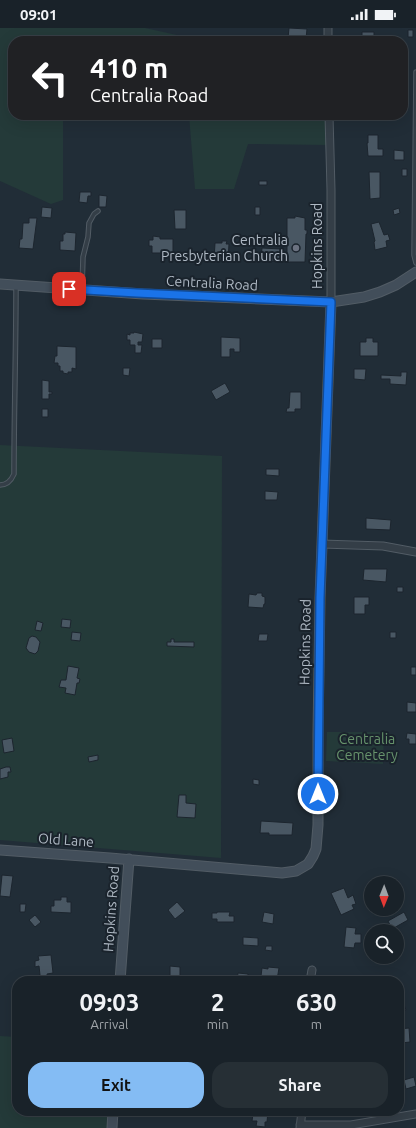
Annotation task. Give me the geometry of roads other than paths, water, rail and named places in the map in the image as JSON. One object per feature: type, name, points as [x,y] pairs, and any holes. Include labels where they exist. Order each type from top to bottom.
[{"type":"main road","name":"Centralia Road","points":[[0,284],[82,290],[331,302],[347,301],[375,294],[396,285],[416,272]]},
{"type":"main road","name":"Hopkins Road","points":[[120,976],[129,860],[289,873],[308,864],[316,849],[318,825],[318,734],[322,544],[331,302]]},
{"type":"main road","name":"Old Lane","points":[[0,850],[129,860]]},
{"type":"main road","points":[[112,1128],[113,1116]]},
{"type":"street","name":"Hopkins Road","points":[[329,120],[331,302]]},
{"type":"street","points":[[322,544],[382,546],[416,552]]},
{"type":"street","points":[[311,976],[312,970]]},
{"type":"street","points":[[301,1116],[300,1126],[351,1125],[416,1114]]},
{"type":"lane","points":[[416,72],[414,255],[416,263]]},
{"type":"lane","points":[[82,290],[84,257],[89,223],[94,214],[98,211]]},
{"type":"lane","points":[[0,485],[9,483],[14,474],[15,385],[17,355],[16,285]]},
{"type":"place","name":"Centralia Presbyterian Church","points":[[296,248]]},
{"type":"park label","name":"Centralia Cemetery","points":[[367,748]]}]
